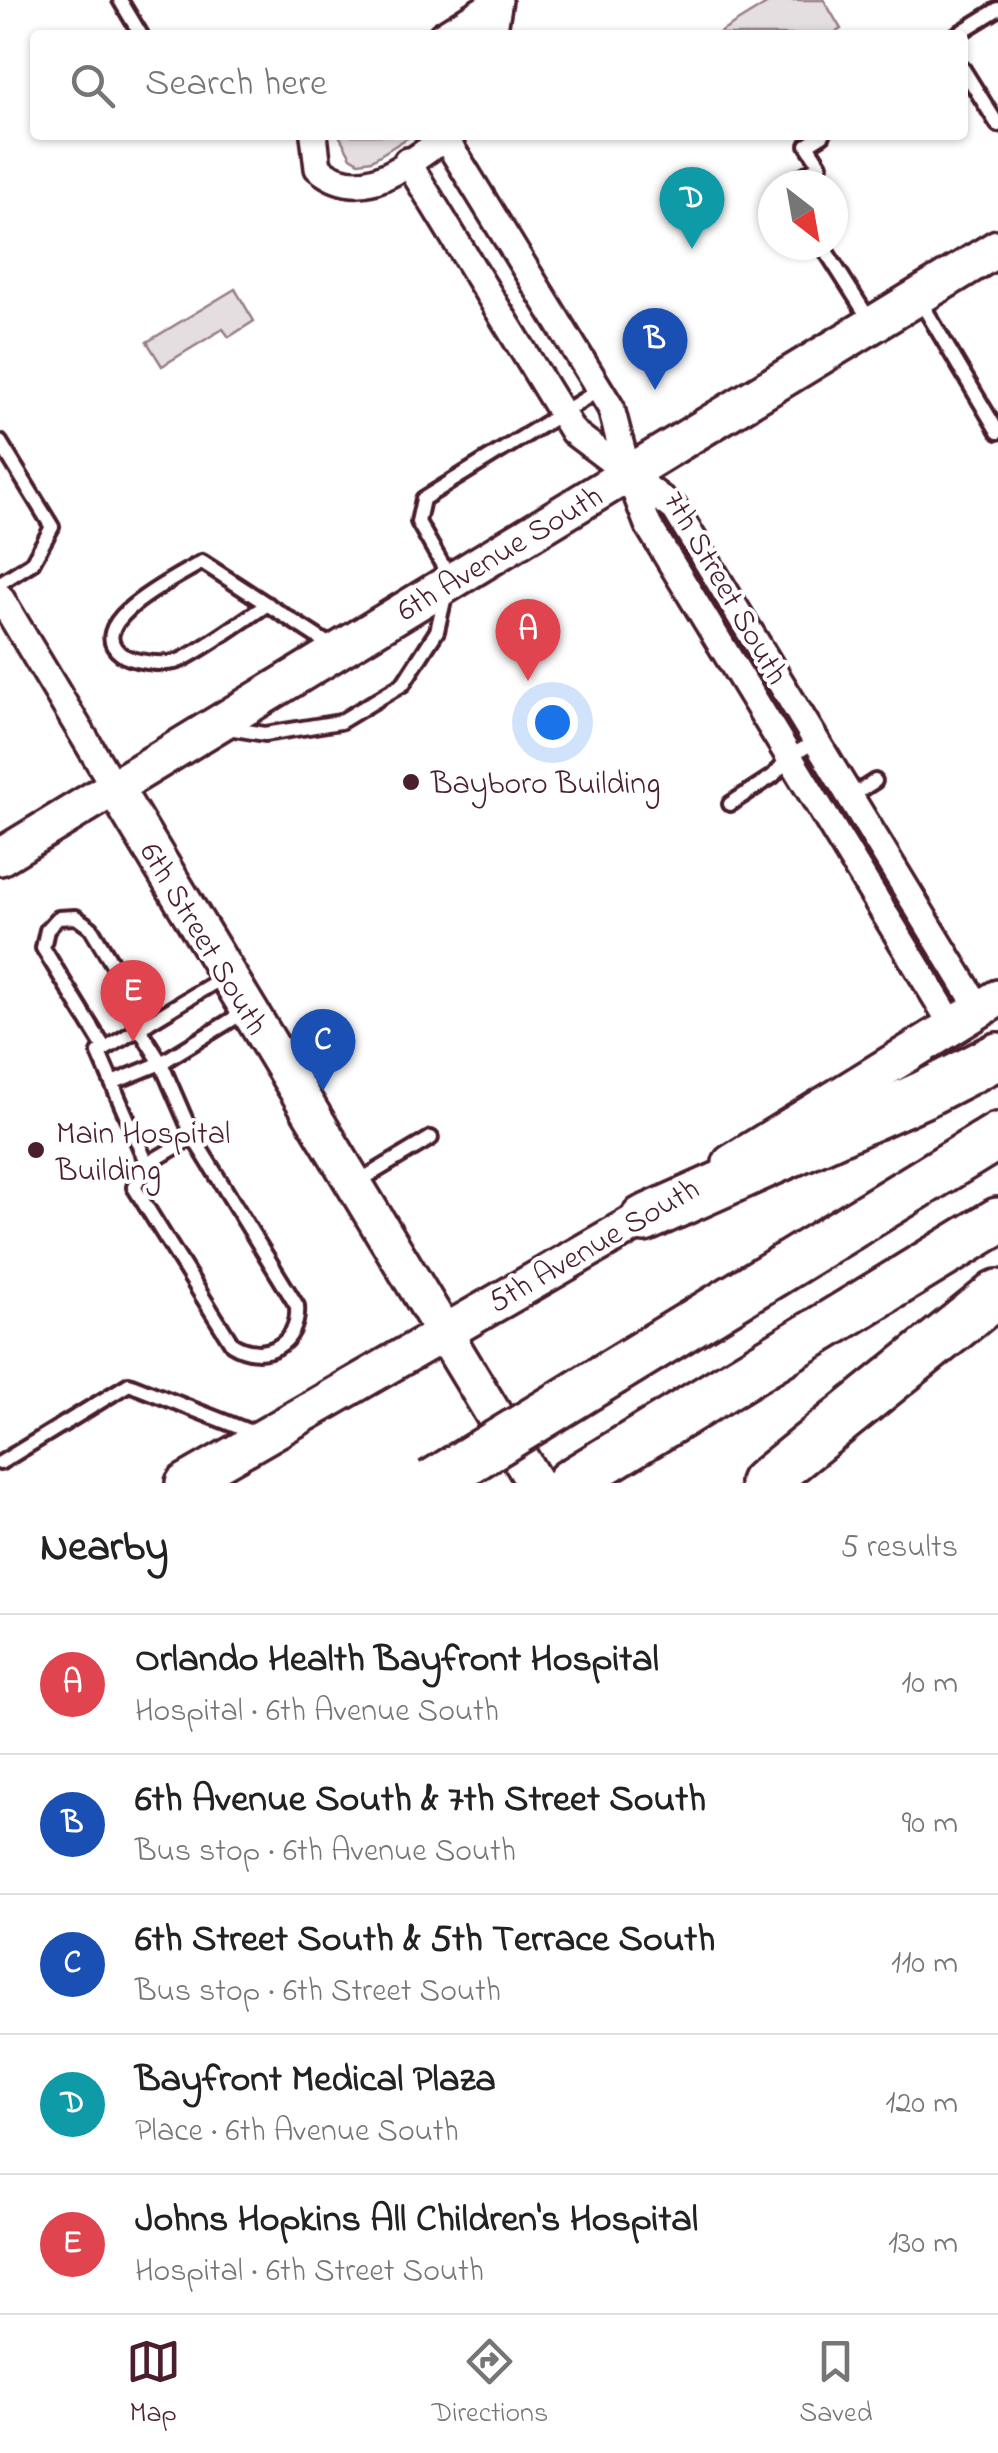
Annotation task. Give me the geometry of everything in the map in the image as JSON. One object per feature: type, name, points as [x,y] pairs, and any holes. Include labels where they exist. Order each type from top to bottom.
[{"type":"highway","points":[[644,1219],[924,1094],[998,1056]]},
{"type":"highway","points":[[432,1483],[998,1136]]},
{"type":"highway","points":[[568,1483],[998,1222]]},
{"type":"highway","points":[[763,1483],[998,1294]]},
{"type":"street","points":[[450,30],[498,0]]},
{"type":"street","points":[[494,30],[498,0]]},
{"type":"street","points":[[315,140],[318,168],[344,184],[360,186],[376,181],[443,140]]},
{"type":"street","points":[[450,140],[611,408],[628,473]]},
{"type":"street","points":[[407,162],[574,432],[628,473]]},
{"type":"street","name":"6th Avenue South","points":[[0,857],[998,248]]},
{"type":"street","name":"7th Street South","points":[[628,473],[675,509],[977,1011]]},
{"type":"street","name":"7th Street South","points":[[628,473],[648,525],[789,758],[977,1011]]},
{"type":"street","name":"6th Street South","points":[[1,596],[535,1483]]},
{"type":"street","name":"5th Avenue South","points":[[184,1483],[644,1219],[977,1011]]},
{"type":"lane","points":[[120,0],[139,30]]},
{"type":"lane","points":[[964,30],[998,9]]},
{"type":"lane","points":[[968,77],[998,125]]},
{"type":"lane","points":[[811,170],[820,164],[808,145],[816,140]]},
{"type":"lane","points":[[831,260],[872,324]]},
{"type":"lane","points":[[918,297],[998,432]]},
{"type":"lane","points":[[216,725],[265,734],[340,722],[403,684],[437,631],[450,582],[418,522],[423,499],[600,390]]},
{"type":"lane","points":[[0,442],[52,526],[32,562],[1,596]]},
{"type":"lane","points":[[268,604],[176,662],[128,657],[117,651],[113,642],[112,631],[126,610],[202,562],[268,604],[338,651]]},
{"type":"lane","points":[[730,804],[816,741]]},
{"type":"lane","points":[[850,797],[875,782]]},
{"type":"lane","points":[[105,1049],[44,948],[47,930],[58,918],[76,917],[91,928],[144,1025],[193,1136],[297,1306],[295,1328],[277,1348],[251,1352],[232,1344],[134,1187],[147,1164],[193,1136]]},
{"type":"lane","points":[[147,1164],[99,1053],[227,974]]},
{"type":"lane","points":[[112,1083],[161,1064],[248,1009]]},
{"type":"lane","points":[[354,1185],[431,1138]]},
{"type":"lane","points":[[0,1463],[129,1384],[262,1436]]},
{"type":"shaded area","points":[[773,0],[824,0],[841,29],[839,30],[724,30]]},
{"type":"shaded area","points":[[342,140],[404,140],[372,160],[359,162],[351,157]]},
{"type":"shaded area","points":[[235,289],[254,321],[229,337],[223,329],[162,366],[147,342]]},
{"type":"place","name":"Bayfront Medical Plaza","points":[[692,249]]},
{"type":"place","name":"6th Avenue South & 7th Street South","points":[[655,390]]},
{"type":"place","name":"Orlando Health Bayfront Hospital","points":[[528,681]]},
{"type":"place","name":"Bayboro Building","points":[[411,782]]},
{"type":"place","name":"Johns Hopkins All Children's Hospital","points":[[133,1042]]},
{"type":"place","name":"6th Street South & 5th Terrace South","points":[[323,1091]]},
{"type":"place","name":"Main Hospital Building","points":[[36,1150]]}]
